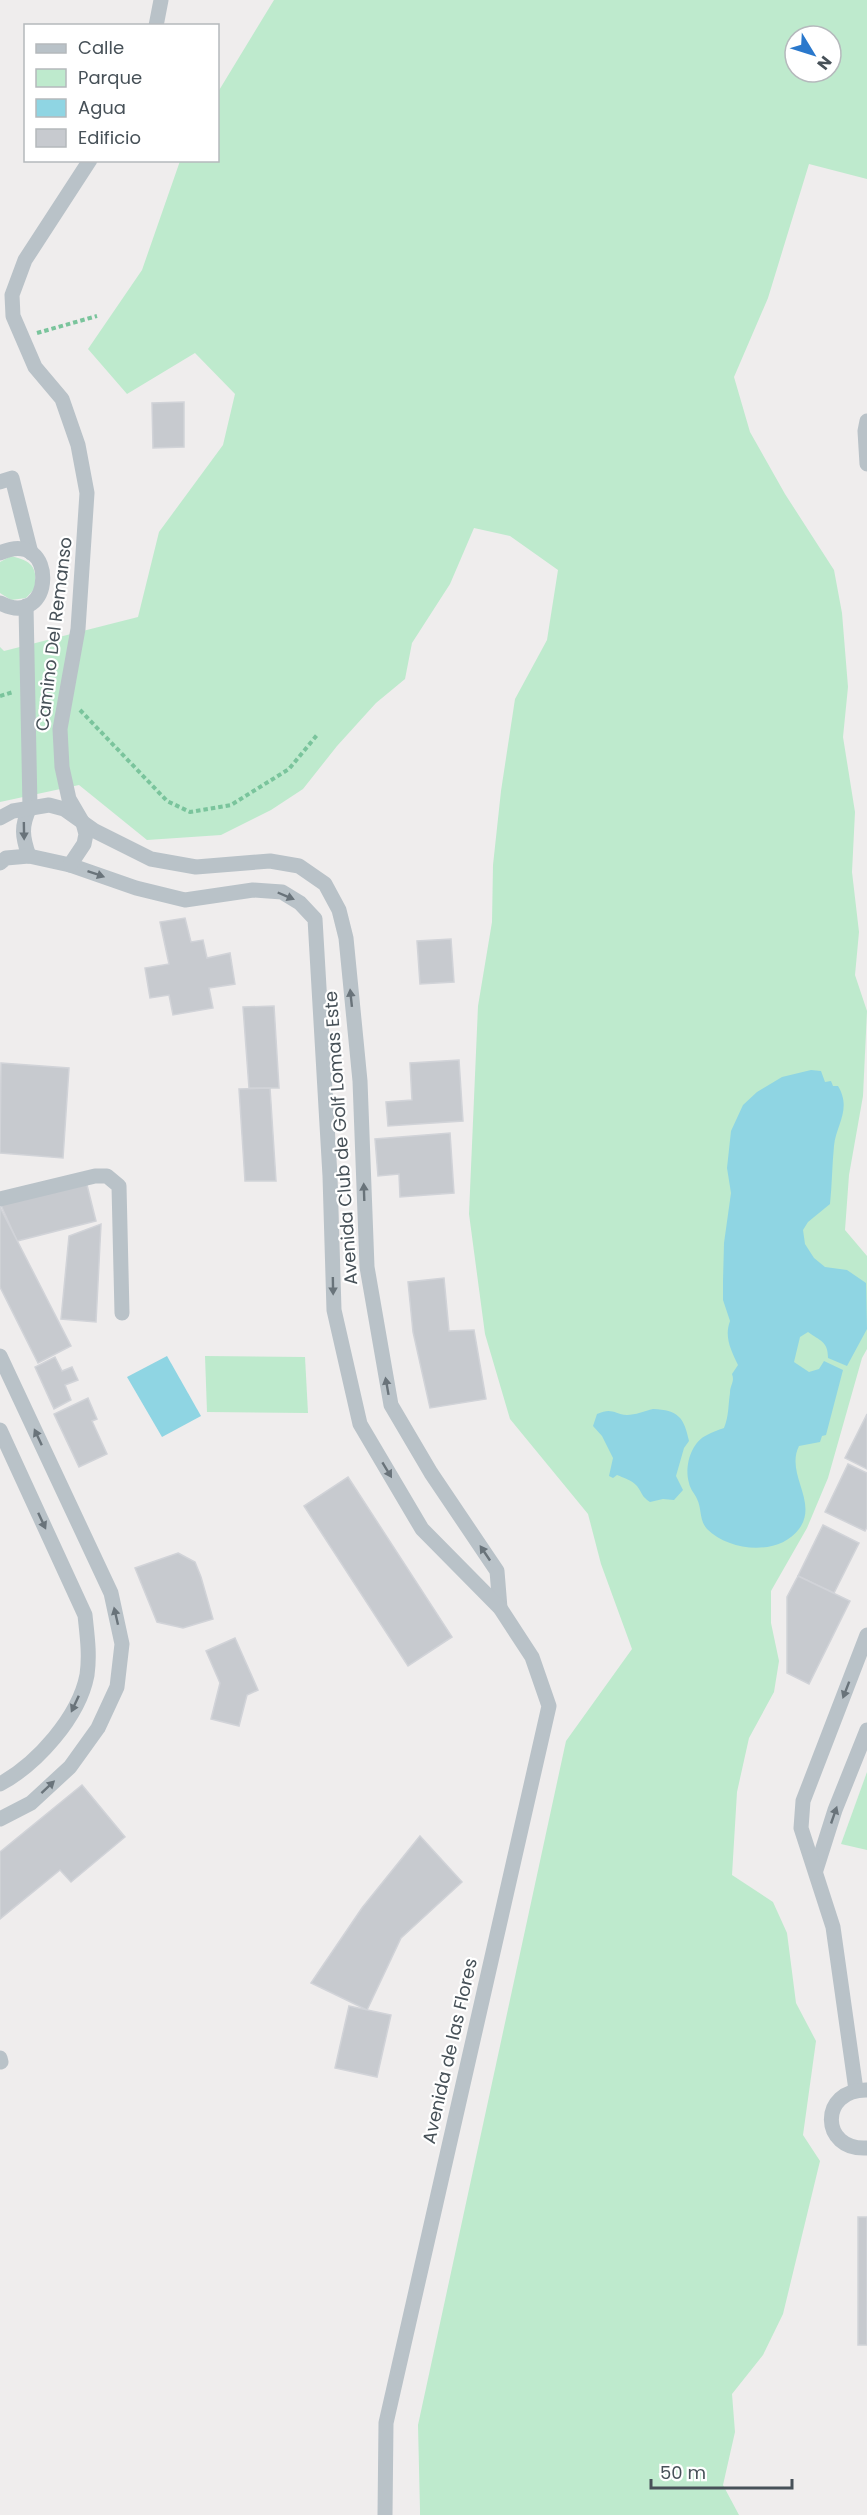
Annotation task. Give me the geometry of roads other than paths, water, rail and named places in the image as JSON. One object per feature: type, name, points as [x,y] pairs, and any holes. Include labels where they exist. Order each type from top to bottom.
[{"type":"street","points":[[156,24],[161,0]]},
{"type":"street","name":"Camino Del Remanso","points":[[83,823],[69,799],[62,766],[60,729],[78,629],[87,493],[78,445],[62,399],[35,367],[13,316],[12,295],[25,260],[89,162]]},
{"type":"street","points":[[867,421],[865,431],[867,464]]},
{"type":"street","points":[[0,482],[12,478],[31,553]]},
{"type":"street","points":[[0,553],[16,548],[31,553],[39,560],[44,570],[45,581],[42,591],[26,606],[14,608],[0,603]]},
{"type":"street","points":[[26,606],[30,807],[23,823],[22,833],[29,856]]},
{"type":"street","name":"Avenida Club de Golf Lomas Este","points":[[0,818],[13,811],[49,805],[64,809],[83,823],[151,859],[196,867],[270,861],[299,866],[325,884],[339,910],[346,938],[360,1081],[367,1267],[391,1405],[431,1473],[497,1571],[500,1608]]},
{"type":"street","points":[[70,865],[84,844],[86,834],[83,823]]},
{"type":"street","name":"Avenida Club de Golf Lomas Este","points":[[0,863],[6,858],[29,856],[70,865],[136,888],[185,900],[253,890],[282,892],[300,903],[315,919],[330,1176],[334,1310],[360,1424],[422,1529],[500,1608]]},
{"type":"street","points":[[0,1199],[95,1176],[107,1176],[113,1180],[119,1186],[121,1208],[122,1313]]},
{"type":"street","points":[[0,1356],[111,1593],[122,1644],[117,1687],[98,1728],[70,1767],[31,1803],[0,1819]]},
{"type":"street","points":[[0,1430],[85,1615],[89,1648],[87,1676],[74,1710],[48,1746],[16,1775],[0,1784]]},
{"type":"street","name":"Avenida de las Flores","points":[[385,2515],[386,2423],[549,1706],[532,1657],[500,1608]]},
{"type":"street","points":[[867,1635],[803,1801],[801,1828],[833,1926],[861,2090],[845,2094],[836,2102],[831,2124],[836,2136],[844,2144],[855,2148],[867,2148]]},
{"type":"street","points":[[816,1870],[867,1730]]},
{"type":"water","points":[[811,1070],[821,1071],[825,1082],[831,1081],[833,1086],[838,1086],[844,1102],[835,1138],[830,1204],[808,1222],[803,1230],[805,1244],[814,1258],[825,1267],[847,1270],[866,1283],[867,1329],[847,1366],[828,1358],[825,1345],[808,1332],[800,1337],[794,1362],[809,1372],[819,1369],[824,1361],[843,1370],[826,1435],[822,1436],[820,1442],[799,1446],[796,1456],[796,1467],[805,1509],[804,1519],[799,1529],[779,1544],[754,1548],[728,1543],[704,1526],[699,1503],[690,1485],[687,1470],[693,1449],[701,1438],[724,1428],[728,1415],[732,1374],[738,1365],[729,1343],[730,1321],[723,1300],[724,1243],[731,1193],[727,1168],[731,1131],[743,1105],[757,1092],[782,1077]]},
{"type":"water","points":[[167,1356],[201,1416],[162,1437],[127,1377]]},
{"type":"water","points":[[653,1409],[668,1411],[678,1416],[685,1426],[689,1441],[684,1448],[676,1476],[683,1490],[674,1500],[663,1499],[650,1502],[633,1482],[617,1475],[613,1478],[609,1476],[613,1458],[602,1436],[593,1426],[597,1414],[602,1412],[610,1411],[630,1415]]}]
